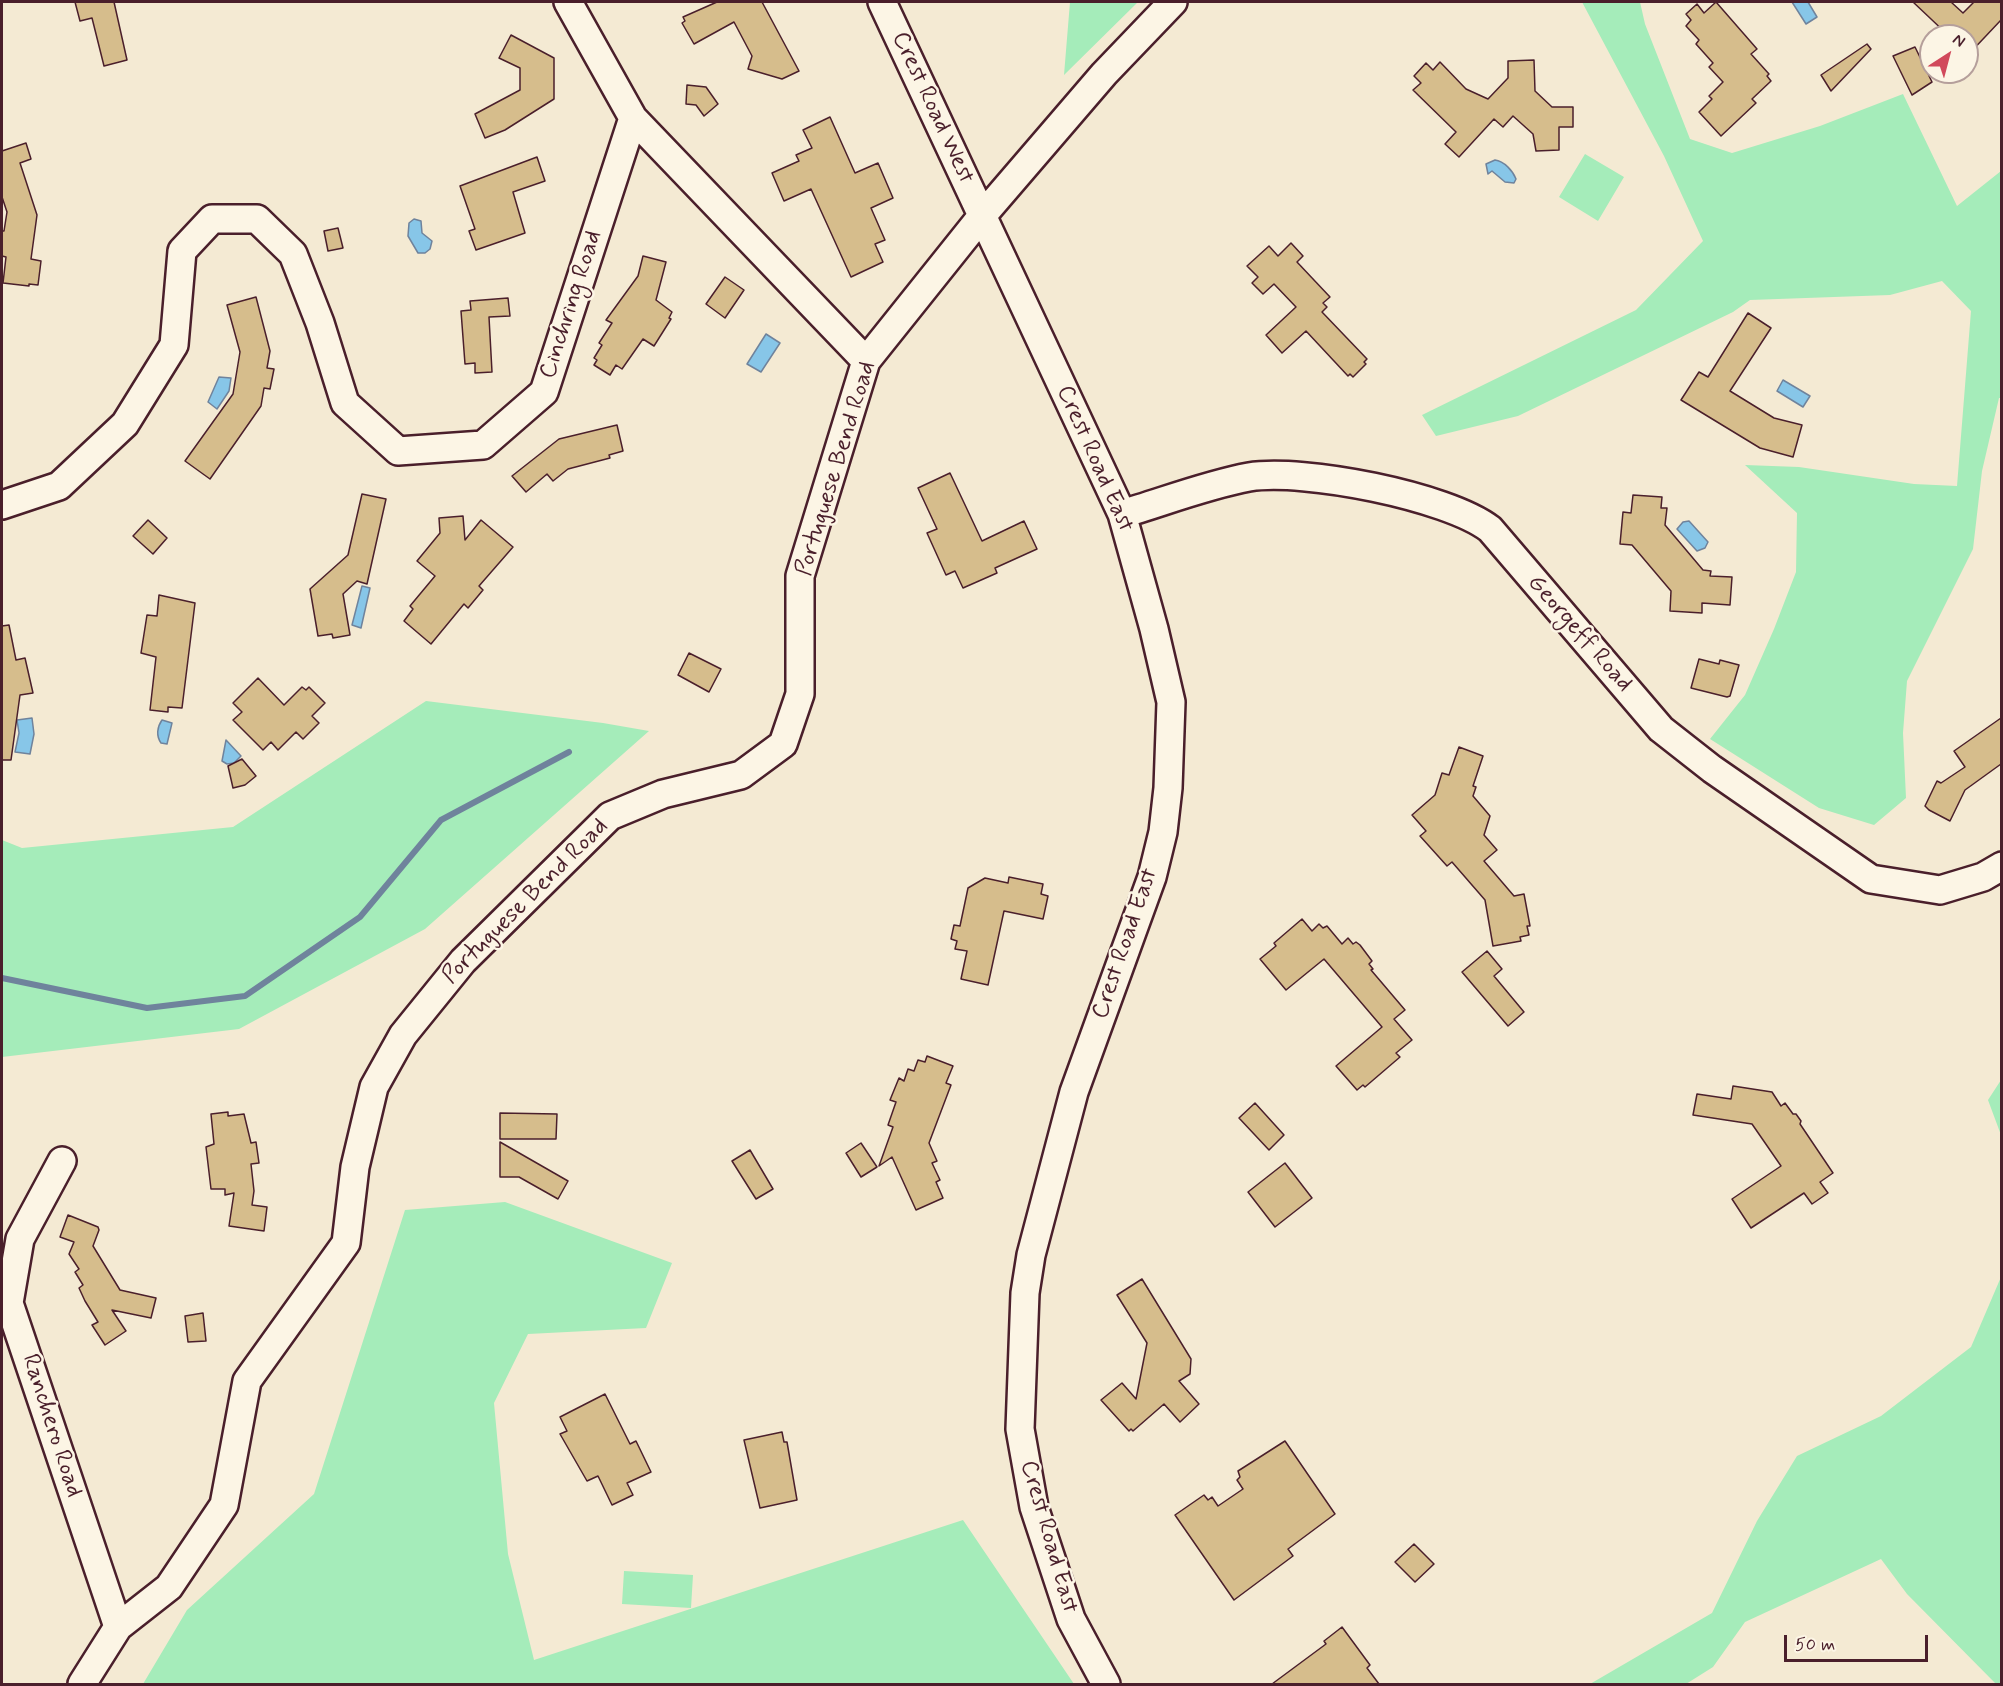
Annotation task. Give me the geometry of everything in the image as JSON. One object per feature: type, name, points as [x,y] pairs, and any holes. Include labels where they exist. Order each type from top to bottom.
[{"type":"street","points":[[568,2],[633,118],[866,361]]},
{"type":"street","name":"Portuguese Bend Road","points":[[82,1684],[118,1627],[169,1587],[224,1505],[247,1381],[346,1243],[355,1167],[374,1087],[403,1035],[463,961],[610,816],[663,794],[741,775],[783,744],[800,694],[800,576],[866,361],[982,216],[1104,74],[1173,2]]},
{"type":"street","name":"Crest Road West","points":[[889,6],[982,216]]},
{"type":"street","name":"Cinchring Road","points":[[2,505],[59,486],[125,424],[174,345],[182,251],[212,219],[257,219],[293,254],[320,323],[345,403],[398,452],[483,444],[544,392],[633,118]]},
{"type":"street","name":"Crest Road East","points":[[982,216],[1122,514],[1154,629],[1171,702],[1167,799],[1163,832],[1152,877],[1074,1092],[1031,1255],[1025,1293],[1020,1429],[1034,1507],[1071,1619],[1106,1684]]},
{"type":"street","name":"Georgeff Road","points":[[1122,514],[1250,477],[1310,478],[1367,486],[1430,501],[1461,512],[1490,529],[1661,729],[1712,769],[1871,879],[1940,890],[1983,877],[2001,866]]},
{"type":"street","name":"Ranchero Road","points":[[62,1161],[20,1239],[9,1302],[118,1627]]},
{"type":"green space","points":[[1070,2],[1138,2],[1064,75]]},
{"type":"green space","points":[[1582,2],[1640,2],[1645,24],[1690,139],[1732,153],[1820,126],[1903,94],[1957,206],[2001,171],[2001,398],[1999,398],[1982,471],[1973,549],[1907,681],[1903,733],[1906,798],[1874,825],[1819,808],[1710,739],[1745,695],[1796,572],[1797,513],[1745,465],[1799,467],[1914,484],[1957,486],[1971,311],[1942,281],[1890,295],[1750,300],[1733,312],[1518,416],[1436,436],[1422,415],[1636,310],[1703,241],[1664,156]]},
{"type":"green space","points":[[1585,154],[1624,177],[1598,221],[1559,197]]},
{"type":"green space","points":[[426,701],[649,731],[425,929],[239,1029],[2,1057],[2,840],[22,848],[233,827]]},
{"type":"green space","points":[[2001,1080],[2001,1135],[1988,1100]]},
{"type":"green space","points":[[505,1202],[672,1263],[646,1328],[528,1334],[494,1403],[508,1554],[534,1660],[963,1520],[1074,1684],[143,1684],[187,1610],[314,1494],[405,1210]]},
{"type":"green space","points":[[2001,1277],[2001,1684],[1996,1684],[1907,1594],[1881,1559],[1745,1622],[1713,1667],[1686,1684],[1590,1684],[1712,1613],[1757,1521],[1797,1456],[1881,1416],[1971,1347]]},
{"type":"green space","points":[[624,1571],[693,1575],[691,1608],[622,1604]]},
{"type":"water","points":[[1792,2],[1808,2],[1817,17],[1806,24]]},
{"type":"water","points":[[1495,160],[1505,164],[1510,170],[1516,179],[1514,183],[1505,182],[1492,171],[1488,174],[1486,164]]},
{"type":"water","points":[[414,219],[421,221],[422,233],[432,241],[430,249],[425,253],[418,253],[408,236],[409,223]]},
{"type":"water","points":[[766,334],[780,343],[761,372],[747,364]]},
{"type":"water","points":[[219,377],[231,378],[229,391],[217,409],[208,402]]},
{"type":"water","points":[[1783,380],[1810,396],[1803,407],[1777,391]]},
{"type":"water","points":[[1689,521],[1708,542],[1705,548],[1697,551],[1677,529],[1683,522]]},
{"type":"water","points":[[362,586],[370,588],[361,628],[352,625]]},
{"type":"water","points":[[32,718],[34,734],[30,754],[15,752],[19,733],[17,720]]},
{"type":"water","points":[[162,720],[172,723],[167,744],[161,743],[158,737],[158,729]]},
{"type":"water","points":[[226,740],[241,756],[234,763],[227,764],[222,761]]},
{"type":"building","points":[[75,2],[114,2],[127,60],[104,66],[92,18],[80,21]]},
{"type":"building","points":[[717,2],[762,2],[799,71],[782,79],[748,69],[752,56],[734,22],[694,44],[682,23],[685,21],[683,17]]},
{"type":"building","points":[[1716,2],[1757,49],[1751,54],[1769,74],[1767,76],[1771,81],[1752,99],[1756,103],[1721,136],[1699,112],[1712,99],[1709,96],[1723,82],[1709,67],[1713,63],[1696,44],[1699,40],[1686,26],[1691,20],[1686,14],[1697,4],[1704,13]]},
{"type":"building","points":[[1913,2],[1951,2],[1963,13],[1974,2],[2001,2],[2001,20],[1979,43],[1979,24],[1936,24]]},
{"type":"building","points":[[511,35],[554,58],[554,99],[505,130],[485,138],[475,114],[520,90],[520,68],[499,58]]},
{"type":"building","points":[[1867,44],[1871,49],[1831,91],[1821,75]]},
{"type":"building","points":[[1915,47],[1919,55],[1919,84],[1929,84],[1912,95],[1893,56]]},
{"type":"building","points":[[1534,60],[1535,91],[1552,107],[1573,107],[1573,127],[1559,127],[1559,150],[1536,151],[1533,134],[1513,116],[1503,127],[1494,119],[1459,157],[1445,144],[1456,132],[1413,90],[1421,83],[1414,76],[1426,63],[1433,70],[1440,62],[1466,89],[1488,99],[1508,78],[1508,61]]},
{"type":"building","points":[[687,85],[706,87],[718,104],[704,116],[696,105],[686,104]]},
{"type":"building","points":[[830,117],[855,173],[878,163],[893,198],[871,208],[885,240],[875,244],[883,262],[851,277],[811,189],[784,201],[772,173],[799,161],[796,155],[812,148],[803,130]]},
{"type":"building","points":[[26,143],[31,159],[20,163],[37,215],[31,259],[41,261],[38,285],[29,284],[29,286],[3,283],[6,257],[2,256],[2,231],[4,231],[7,212],[2,197],[2,151]]},
{"type":"building","points":[[537,157],[545,181],[513,192],[525,233],[476,250],[469,231],[475,229],[460,186]]},
{"type":"building","points":[[338,228],[343,248],[328,251],[324,231]]},
{"type":"building","points":[[1291,243],[1303,256],[1297,262],[1330,297],[1323,303],[1327,307],[1322,312],[1367,359],[1364,362],[1366,364],[1353,377],[1350,374],[1348,376],[1306,331],[1282,353],[1266,335],[1296,307],[1274,284],[1263,294],[1252,283],[1258,277],[1247,266],[1269,246],[1278,256]]},
{"type":"building","points":[[643,256],[666,262],[656,300],[672,312],[669,318],[671,319],[654,346],[643,339],[622,369],[616,365],[610,375],[594,365],[597,360],[594,358],[602,345],[599,343],[612,323],[606,320],[638,276]]},
{"type":"building","points":[[725,277],[744,290],[725,318],[706,304]]},
{"type":"building","points":[[256,297],[270,351],[267,368],[274,369],[270,389],[264,388],[261,406],[210,479],[185,461],[233,394],[240,352],[227,305]]},
{"type":"building","points":[[508,298],[510,316],[489,317],[492,372],[475,373],[475,363],[465,364],[461,311],[471,310],[470,301]]},
{"type":"building","points":[[1748,313],[1771,328],[1730,391],[1774,418],[1802,425],[1793,457],[1760,448],[1681,400],[1699,372],[1708,377]]},
{"type":"building","points":[[617,425],[623,451],[609,455],[610,458],[568,469],[553,481],[547,474],[526,492],[512,476],[559,439]]},
{"type":"building","points":[[950,473],[982,541],[1024,521],[1037,549],[995,568],[997,573],[963,588],[955,571],[946,575],[927,533],[937,529],[918,488]]},
{"type":"building","points":[[362,494],[386,499],[367,584],[357,581],[343,594],[350,635],[333,638],[332,634],[318,636],[310,589],[348,555]]},
{"type":"building","points":[[1633,495],[1662,497],[1661,508],[1667,508],[1665,525],[1703,570],[1711,571],[1710,576],[1732,577],[1730,605],[1702,603],[1702,613],[1670,611],[1671,591],[1632,545],[1620,544],[1623,512],[1631,513]]},
{"type":"building","points":[[463,516],[465,540],[481,520],[513,547],[479,586],[483,590],[468,608],[464,604],[431,644],[404,621],[413,609],[410,606],[435,576],[417,561],[440,533],[439,518]]},
{"type":"building","points":[[148,520],[167,538],[153,554],[133,536]]},
{"type":"building","points":[[159,595],[195,603],[182,708],[168,707],[168,712],[150,710],[156,657],[141,653],[147,615],[157,616]]},
{"type":"building","points":[[9,625],[16,660],[25,658],[33,693],[20,695],[11,760],[2,760],[2,626]]},
{"type":"building","points":[[689,653],[721,669],[709,692],[678,675]]},
{"type":"building","points":[[1699,659],[1719,664],[1720,660],[1739,665],[1730,696],[1691,688]]},
{"type":"building","points":[[258,678],[284,705],[302,687],[306,690],[309,687],[325,703],[312,716],[319,723],[303,739],[296,732],[278,750],[271,742],[263,750],[233,720],[242,712],[233,703]]},
{"type":"building","points":[[2001,718],[2001,764],[1965,790],[1950,821],[1929,810],[1925,806],[1937,781],[1941,783],[1965,767],[1954,751]]},
{"type":"building","points":[[1459,747],[1483,756],[1473,786],[1476,787],[1473,796],[1490,816],[1484,835],[1497,850],[1484,861],[1514,896],[1524,894],[1530,926],[1527,926],[1529,935],[1520,937],[1521,941],[1493,946],[1485,900],[1452,862],[1447,866],[1420,836],[1426,831],[1412,815],[1435,795],[1442,773],[1449,775]]},
{"type":"building","points":[[242,759],[256,776],[245,785],[233,788],[228,766]]},
{"type":"building","points":[[1009,877],[1043,884],[1041,894],[1048,896],[1043,919],[1004,911],[988,985],[961,979],[967,951],[955,949],[957,941],[951,939],[954,925],[960,926],[968,888],[985,878],[1008,883]]},
{"type":"building","points":[[1302,919],[1312,931],[1319,924],[1323,928],[1327,926],[1342,944],[1348,938],[1353,944],[1356,942],[1360,945],[1372,961],[1369,964],[1373,969],[1371,970],[1405,1010],[1394,1019],[1412,1040],[1396,1053],[1400,1057],[1365,1087],[1363,1085],[1357,1090],[1336,1066],[1382,1027],[1324,959],[1286,990],[1260,959],[1276,946],[1274,943]]},
{"type":"building","points":[[1487,951],[1502,969],[1494,976],[1524,1012],[1508,1026],[1462,972]]},
{"type":"building","points":[[927,1056],[953,1066],[946,1083],[951,1085],[929,1143],[937,1161],[932,1163],[940,1180],[936,1182],[943,1198],[916,1210],[892,1157],[879,1166],[893,1127],[888,1125],[896,1102],[890,1100],[899,1078],[904,1081],[908,1069],[914,1071],[918,1060],[925,1062]]},
{"type":"building","points":[[1733,1086],[1772,1092],[1781,1106],[1785,1103],[1801,1121],[1800,1124],[1833,1173],[1820,1182],[1828,1193],[1812,1204],[1804,1193],[1751,1228],[1732,1199],[1781,1166],[1752,1124],[1693,1115],[1697,1094],[1731,1099]]},
{"type":"building","points":[[1255,1103],[1284,1135],[1269,1150],[1239,1118]]},
{"type":"building","points":[[228,1112],[228,1116],[244,1114],[251,1143],[256,1142],[259,1163],[251,1164],[254,1191],[252,1205],[267,1207],[264,1231],[229,1226],[234,1193],[225,1195],[225,1189],[211,1189],[206,1147],[214,1144],[211,1114]]},
{"type":"building","points":[[500,1113],[557,1114],[556,1139],[500,1139]]},
{"type":"building","points":[[500,1142],[568,1181],[558,1199],[519,1177],[500,1177]]},
{"type":"building","points":[[861,1143],[877,1167],[861,1177],[846,1153]]},
{"type":"building","points":[[750,1150],[773,1189],[756,1199],[732,1161]]},
{"type":"building","points":[[1285,1163],[1312,1198],[1275,1227],[1248,1192]]},
{"type":"building","points":[[68,1215],[98,1227],[93,1246],[120,1290],[156,1298],[151,1318],[112,1310],[126,1331],[105,1345],[92,1325],[98,1322],[79,1288],[83,1285],[75,1272],[79,1269],[69,1254],[74,1242],[60,1237]]},
{"type":"building","points":[[1142,1279],[1191,1359],[1190,1374],[1179,1381],[1199,1404],[1180,1422],[1164,1404],[1133,1431],[1131,1429],[1129,1431],[1101,1400],[1122,1383],[1136,1399],[1147,1343],[1117,1295]]},
{"type":"building","points":[[203,1313],[206,1341],[188,1342],[185,1316]]},
{"type":"building","points":[[605,1394],[630,1444],[636,1441],[651,1472],[627,1483],[633,1495],[612,1505],[598,1476],[587,1481],[560,1434],[567,1431],[560,1417]]},
{"type":"building","points":[[782,1432],[784,1442],[787,1442],[797,1500],[760,1508],[744,1440]]},
{"type":"building","points":[[1285,1441],[1335,1514],[1288,1549],[1293,1556],[1234,1600],[1175,1515],[1204,1495],[1208,1500],[1212,1497],[1218,1506],[1243,1489],[1237,1480],[1240,1477],[1238,1471]]},
{"type":"building","points":[[1414,1544],[1434,1564],[1415,1582],[1395,1562]]},
{"type":"building","points":[[1342,1627],[1370,1665],[1367,1668],[1379,1684],[1272,1684],[1326,1644],[1324,1641]]},
{"type":"waterway","points":[[2,978],[147,1008],[245,996],[360,917],[441,820],[569,752]]}]
